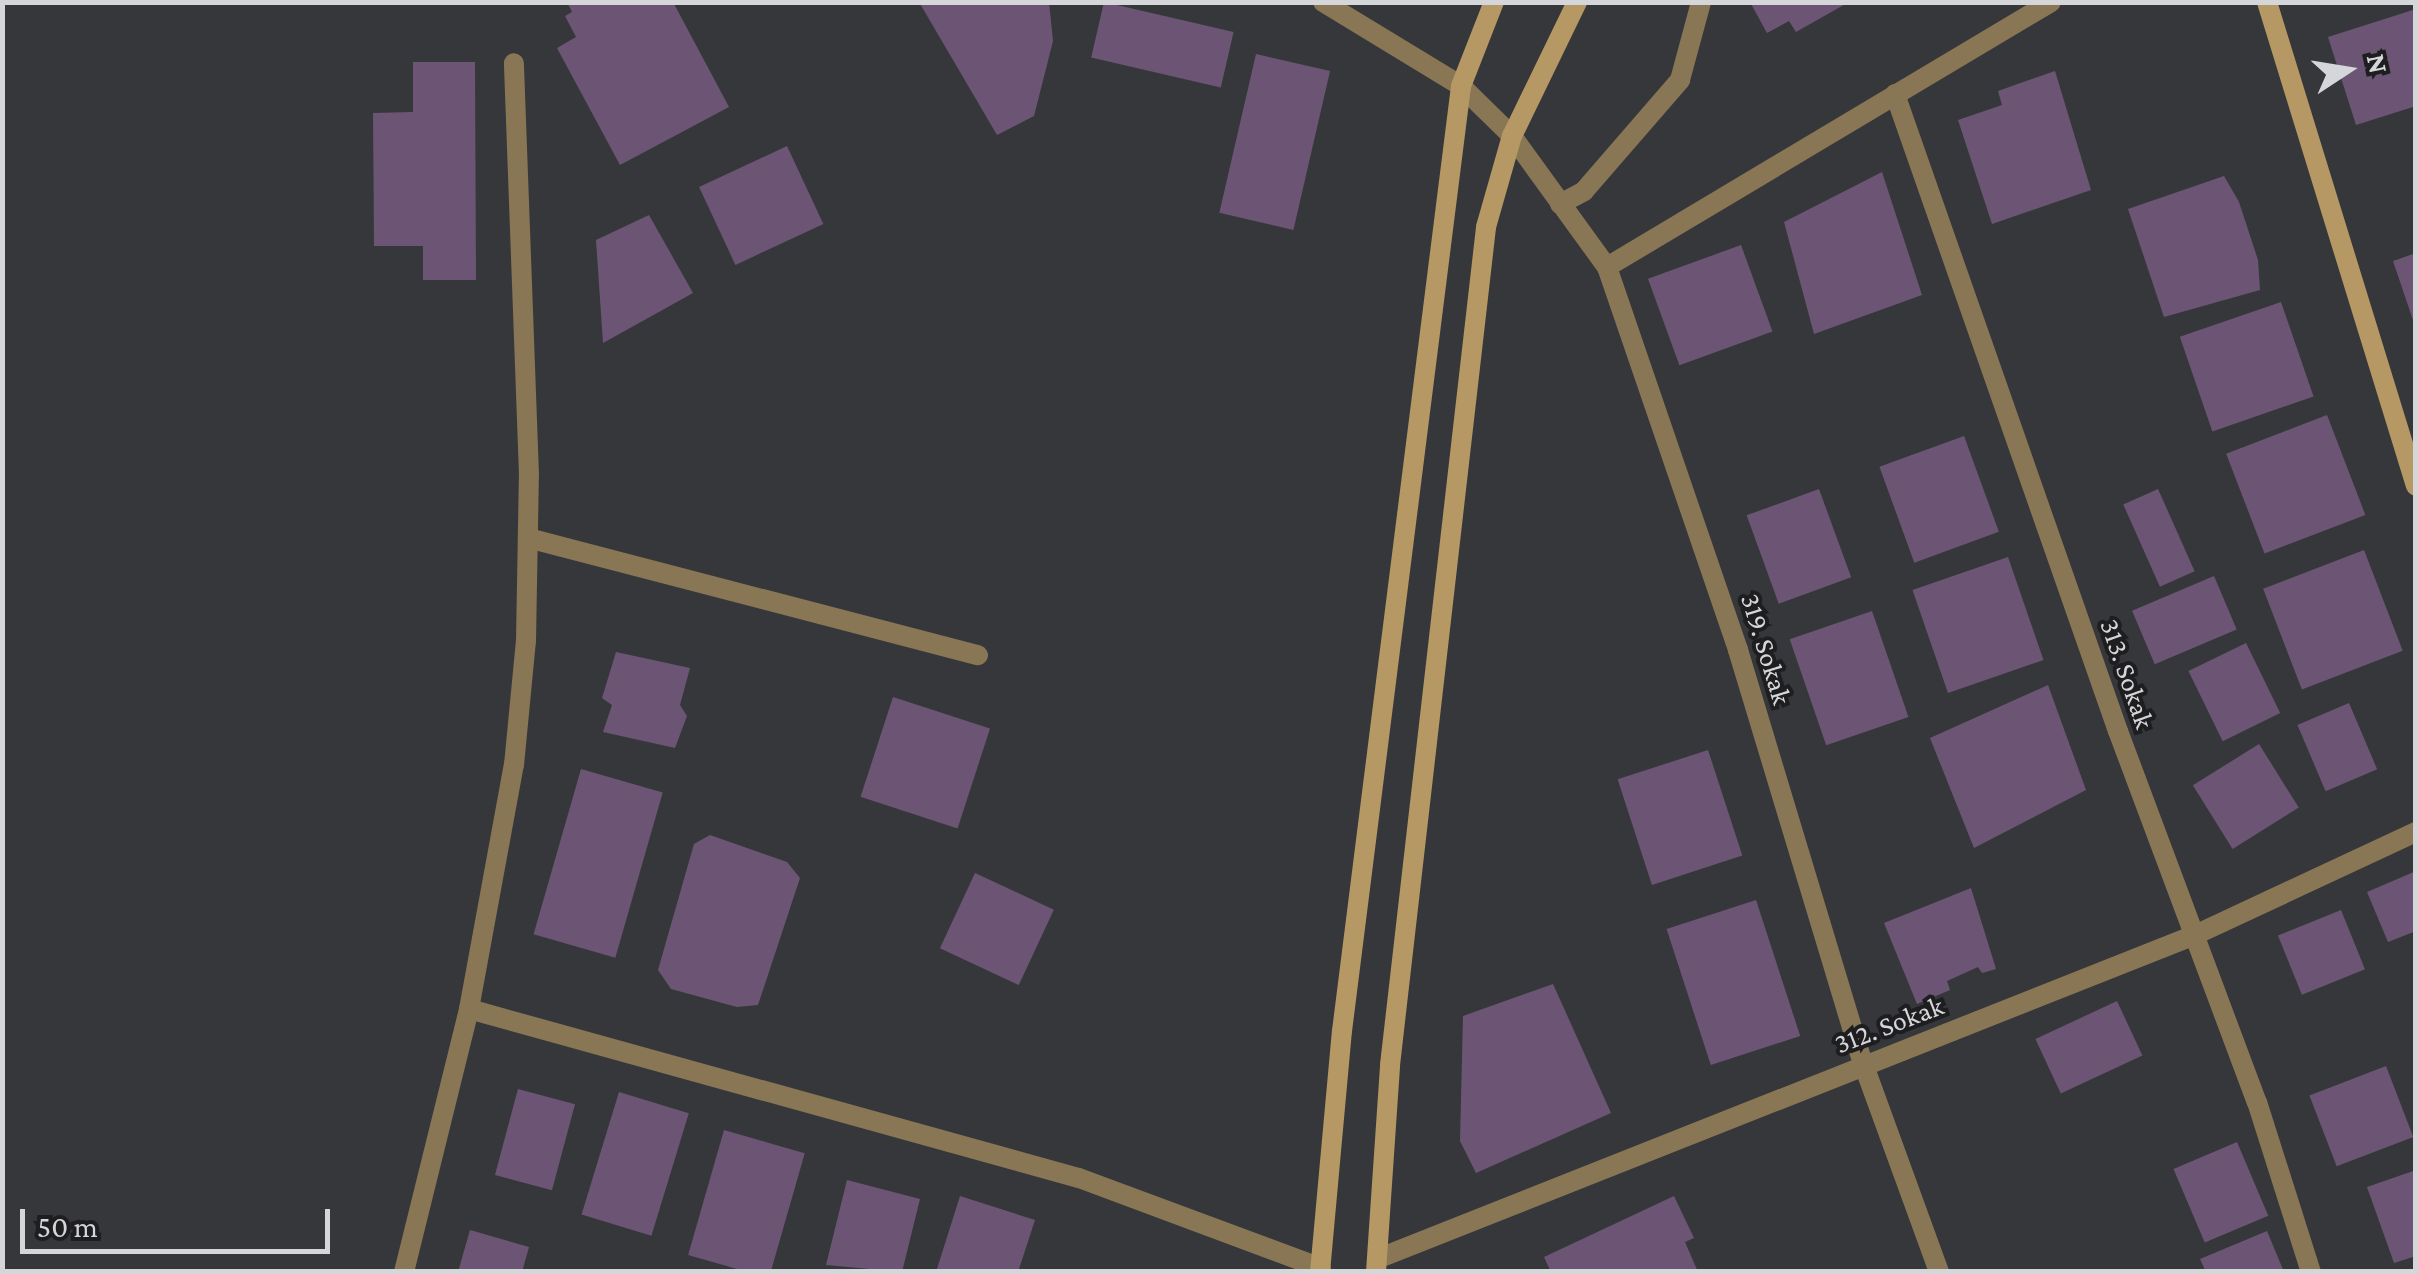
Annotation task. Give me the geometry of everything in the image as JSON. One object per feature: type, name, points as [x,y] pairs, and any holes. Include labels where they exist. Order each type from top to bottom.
[{"type":"street","name":"319. Sokak","points":[[1323,2],[1461,86],[1512,136],[1607,267],[1732,632],[1864,1063],[1938,1272]]},
{"type":"street","points":[[468,1010],[1079,1178],[1320,1270],[1342,1031],[1461,86],[1494,2]]},
{"type":"street","points":[[1376,1265],[1390,1066],[1486,227],[1512,136],[1577,2]]},
{"type":"street","points":[[1560,204],[1584,192],[1680,80],[1701,2]]},
{"type":"street","points":[[1607,267],[2051,2]]},
{"type":"street","points":[[2267,2],[2416,486]]},
{"type":"street","points":[[404,1272],[468,1010],[514,766],[528,538],[514,63]]},
{"type":"street","name":"313. Sokak","points":[[1895,94],[2311,1272]]},
{"type":"street","points":[[528,538],[978,656]]},
{"type":"street","name":"312. Sokak","points":[[1376,1265],[1864,1063],[2195,935],[2416,832]]},
{"type":"building","points":[[567,2],[673,2],[729,107],[620,165],[557,48],[576,37],[565,16],[572,12]]},
{"type":"building","points":[[919,2],[1049,2],[1053,41],[1034,116],[997,135]]},
{"type":"building","points":[[1104,2],[1234,32],[1221,87],[1091,58]]},
{"type":"building","points":[[1750,2],[1849,2],[1796,32],[1789,21],[1767,33]]},
{"type":"building","points":[[2416,9],[2416,106],[2356,125],[2328,37]]},
{"type":"building","points":[[1256,54],[1330,71],[1293,230],[1219,213]]},
{"type":"building","points":[[413,62],[475,62],[476,280],[423,280],[423,246],[374,246],[373,113],[413,112]]},
{"type":"building","points":[[2055,71],[2091,190],[1992,224],[1958,120],[2002,105],[1998,91]]},
{"type":"building","points":[[787,146],[823,224],[735,265],[699,187]]},
{"type":"building","points":[[1882,172],[1922,295],[1814,334],[1784,222]]},
{"type":"building","points":[[2224,176],[2239,202],[2258,260],[2260,290],[2164,317],[2128,209]]},
{"type":"building","points":[[649,215],[693,293],[603,343],[596,240]]},
{"type":"building","points":[[1741,245],[1772,331],[1679,365],[1648,279]]},
{"type":"building","points":[[2416,253],[2416,326],[2415,326],[2393,261]]},
{"type":"building","points":[[2281,302],[2314,397],[2212,431],[2180,337]]},
{"type":"building","points":[[2327,415],[2365,515],[2265,554],[2226,454]]},
{"type":"building","points":[[1964,436],[1999,532],[1914,563],[1879,467]]},
{"type":"building","points":[[1819,489],[1851,577],[1779,604],[1747,515]]},
{"type":"building","points":[[2158,489],[2195,571],[2160,587],[2123,504]]},
{"type":"building","points":[[2364,550],[2403,651],[2302,690],[2263,589]]},
{"type":"building","points":[[2008,557],[2043,660],[1948,693],[1913,590]]},
{"type":"building","points":[[2214,576],[2237,629],[2155,664],[2132,611]]},
{"type":"building","points":[[1872,611],[1908,717],[1826,745],[1790,639]]},
{"type":"building","points":[[2246,643],[2280,713],[2223,741],[2188,671]]},
{"type":"building","points":[[616,652],[690,668],[680,705],[687,716],[675,748],[603,732],[612,705],[602,698]]},
{"type":"building","points":[[2048,685],[2086,790],[1974,848],[1930,738]]},
{"type":"building","points":[[893,697],[990,729],[958,828],[861,797]]},
{"type":"building","points":[[2349,703],[2377,769],[2326,791],[2297,725]]},
{"type":"building","points":[[2259,744],[2299,808],[2233,849],[2193,785]]},
{"type":"building","points":[[1708,750],[1742,856],[1652,885],[1618,779]]},
{"type":"building","points":[[581,769],[663,792],[615,958],[534,934]]},
{"type":"building","points":[[710,835],[787,862],[800,878],[758,1005],[737,1007],[671,989],[658,970],[694,844]]},
{"type":"building","points":[[2416,871],[2416,931],[2388,942],[2367,892]]},
{"type":"building","points":[[975,873],[1054,910],[1019,985],[940,948]]},
{"type":"building","points":[[1971,888],[1996,969],[1982,973],[1978,967],[1947,981],[1950,990],[1917,1004],[1884,923]]},
{"type":"building","points":[[1756,900],[1800,1036],[1711,1065],[1667,929]]},
{"type":"building","points":[[2341,910],[2365,969],[2302,995],[2278,935]]},
{"type":"building","points":[[1553,984],[1611,1113],[1476,1173],[1460,1141],[1463,1016]]},
{"type":"building","points":[[2117,1001],[2142,1055],[2061,1093],[2035,1039]]},
{"type":"building","points":[[2386,1066],[2413,1137],[2337,1166],[2309,1095]]},
{"type":"building","points":[[518,1089],[575,1104],[552,1190],[495,1175]]},
{"type":"building","points":[[619,1092],[689,1113],[651,1236],[582,1214]]},
{"type":"building","points":[[724,1130],[805,1153],[771,1272],[748,1272],[688,1255]]},
{"type":"building","points":[[2237,1142],[2268,1216],[2205,1243],[2173,1169]]},
{"type":"building","points":[[2416,1170],[2416,1256],[2394,1263],[2367,1187]]},
{"type":"building","points":[[847,1180],[920,1199],[902,1272],[826,1265]]},
{"type":"building","points":[[960,1196],[1035,1220],[1018,1272],[936,1272]]},
{"type":"building","points":[[1674,1196],[1694,1238],[1685,1242],[1698,1272],[1551,1272],[1544,1257]]},
{"type":"building","points":[[470,1230],[529,1247],[522,1272],[458,1272]]},
{"type":"building","points":[[2267,1231],[2284,1272],[2206,1272],[2200,1259]]}]
